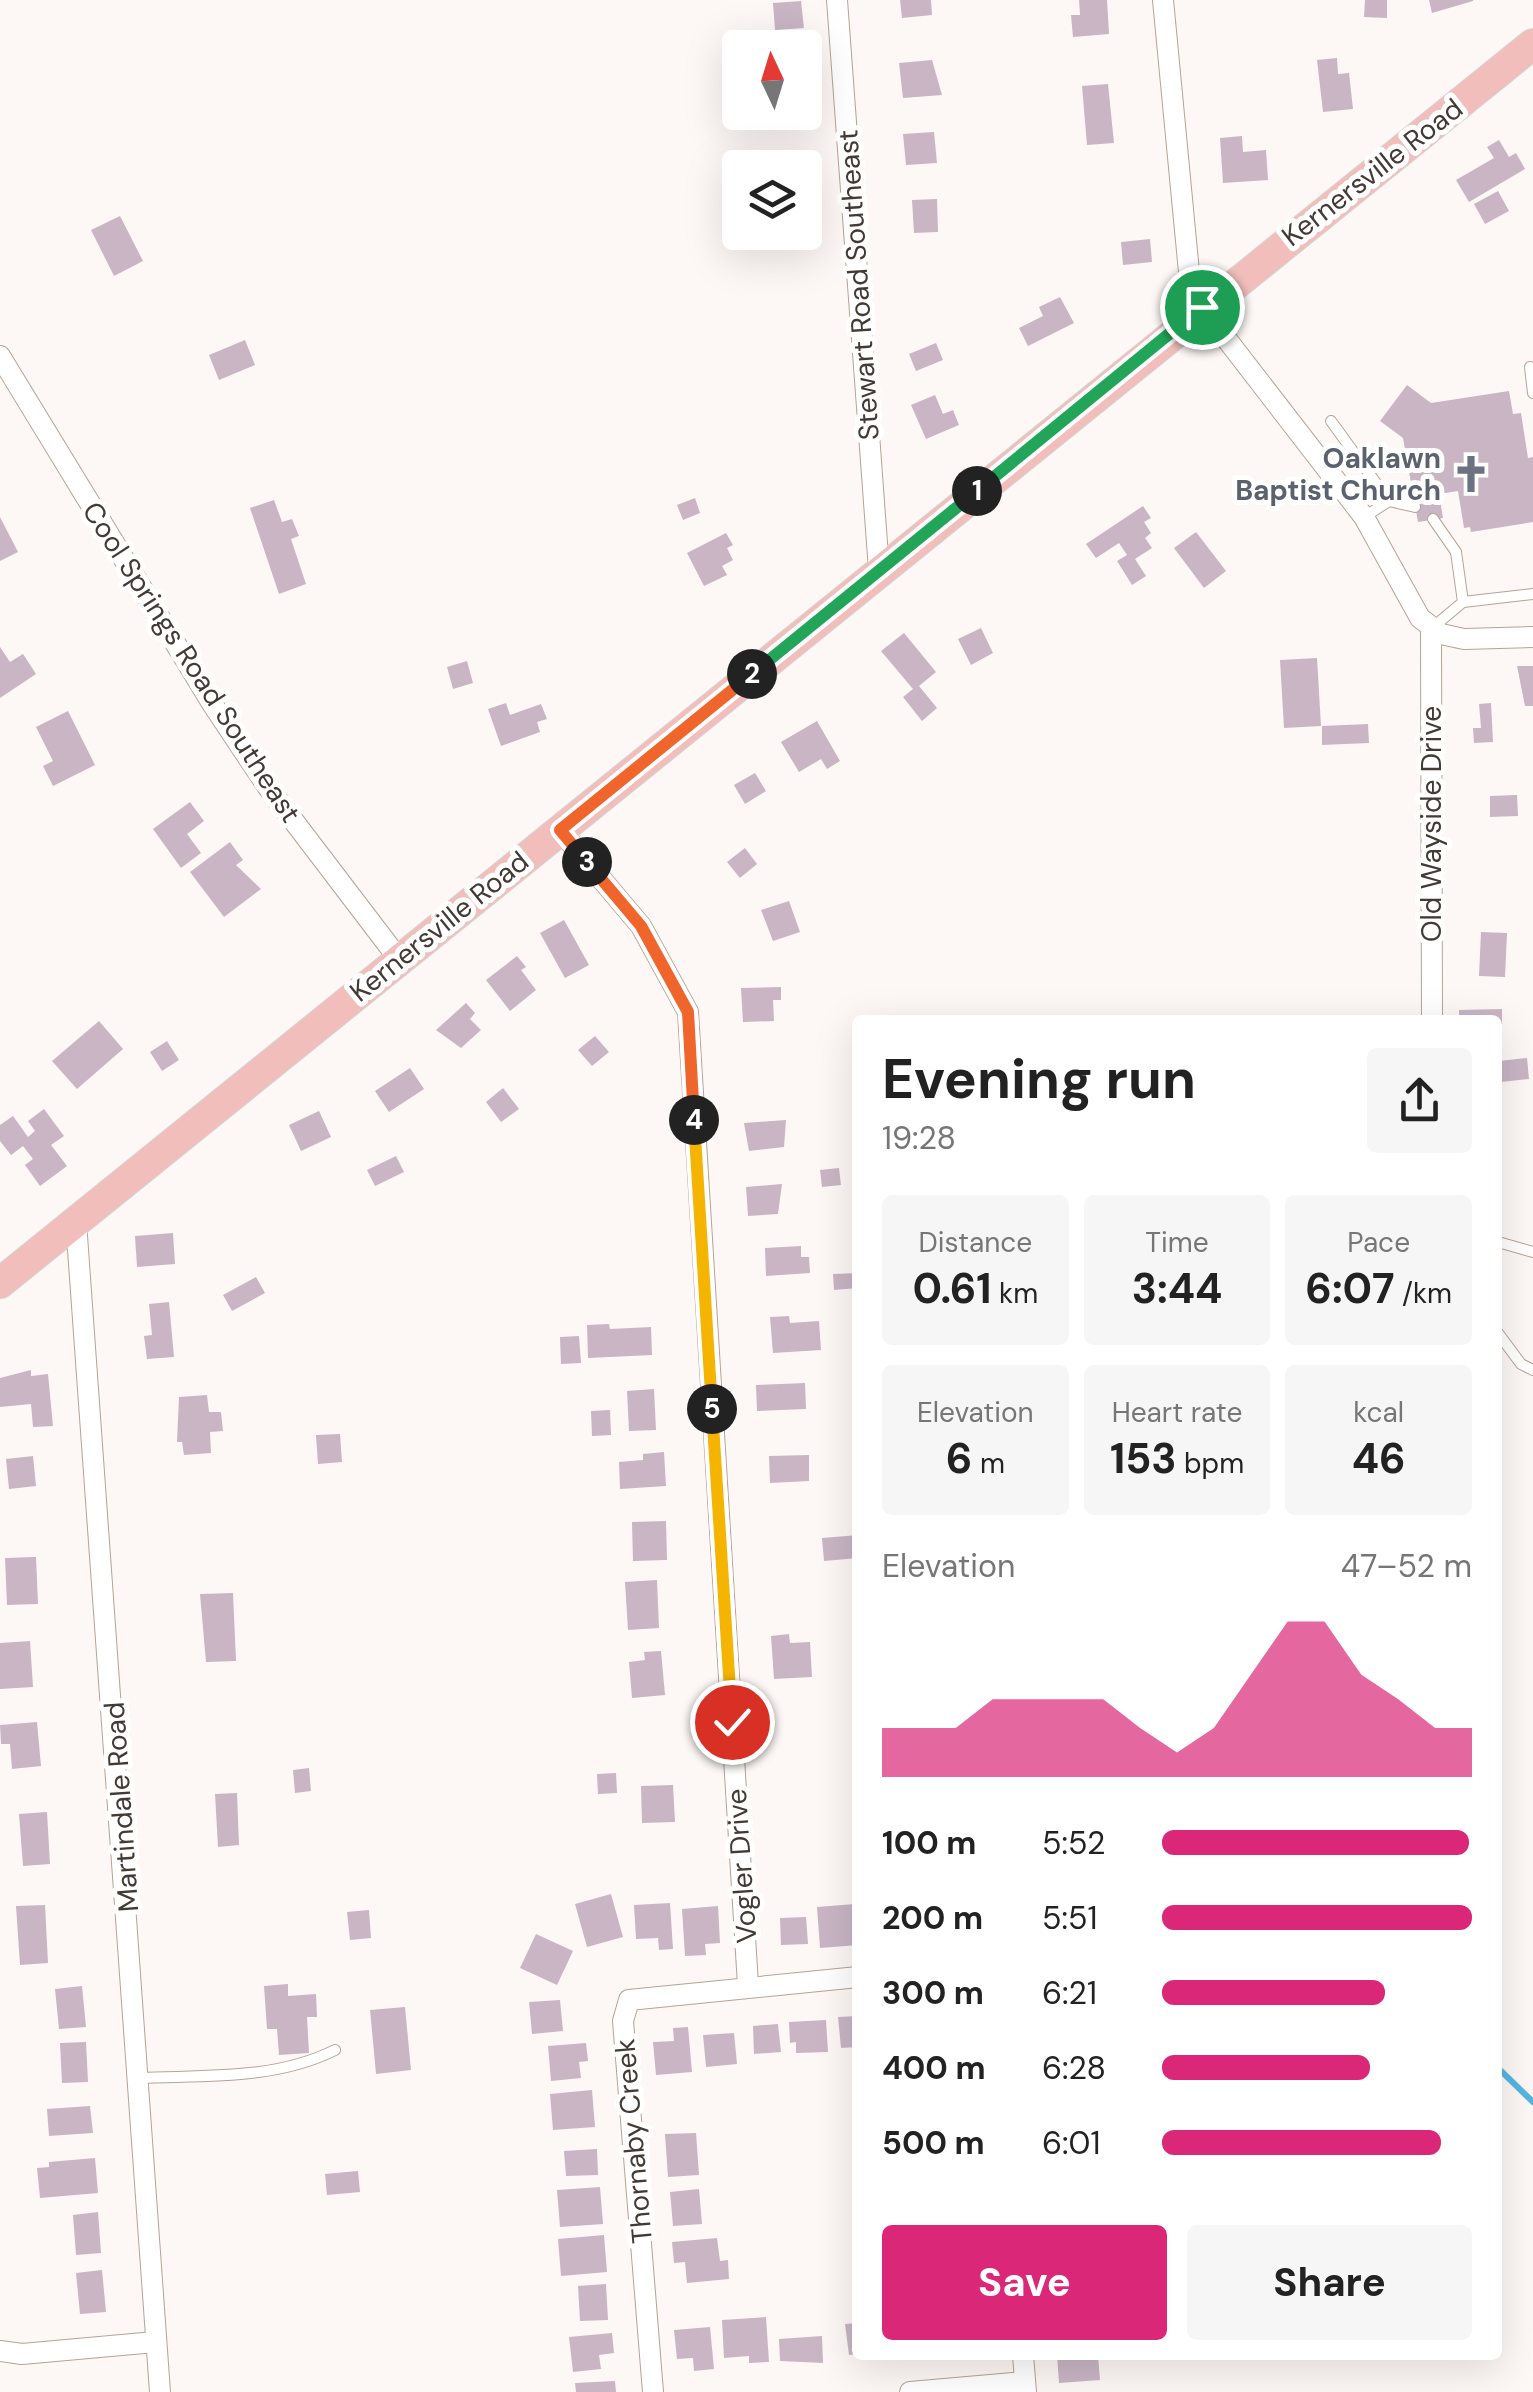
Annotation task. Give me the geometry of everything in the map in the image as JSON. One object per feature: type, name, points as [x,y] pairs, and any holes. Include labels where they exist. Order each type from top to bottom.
[{"type":"main road","name":"Kernersville Road","points":[[0,1283],[1202,307],[1533,44]]},
{"type":"street","name":"Stewart Road Southeast","points":[[838,0],[879,570]]},
{"type":"street","points":[[1163,0],[1191,292],[1364,517],[1411,606],[1431,628],[1464,639],[1533,637]]},
{"type":"street","name":"Cool Springs Road Southeast","points":[[0,356],[213,705],[267,786],[398,958]]},
{"type":"street","name":"Old Wayside Drive","points":[[1431,628],[1432,1015]]},
{"type":"street","name":"Vogler Drive","points":[[560,830],[641,926],[688,1012],[748,1986]]},
{"type":"street","name":"Martindale Road","points":[[76,1222],[160,2392]]},
{"type":"street","name":"Thornaby Creek","points":[[654,2392],[623,2021],[629,2000],[852,1977]]},
{"type":"street","points":[[0,2350],[22,2354],[155,2342]]},
{"type":"street","points":[[910,2392],[1025,2387],[1023,2360]]},
{"type":"lane","points":[[1530,366],[1533,393]]},
{"type":"lane","points":[[1331,421],[1389,501],[1415,507]]},
{"type":"lane","points":[[1364,517],[1389,501]]},
{"type":"lane","points":[[1433,520],[1456,552],[1463,602]]},
{"type":"lane","points":[[1431,628],[1463,602],[1533,594]]},
{"type":"lane","points":[[1502,1243],[1533,1252]]},
{"type":"lane","points":[[1502,1338],[1521,1364],[1533,1370]]},
{"type":"lane","points":[[140,2078],[284,2070],[336,2050]]},
{"type":"building","points":[[900,0],[931,0],[932,15],[902,18]]},
{"type":"building","points":[[1079,0],[1107,0],[1109,34],[1073,37],[1071,15],[1080,15]]},
{"type":"building","points":[[1365,0],[1387,0],[1387,18],[1364,17]]},
{"type":"building","points":[[1429,0],[1473,0],[1473,1],[1432,13]]},
{"type":"building","points":[[801,1],[804,28],[775,30],[773,3]]},
{"type":"building","points":[[1337,58],[1338,74],[1349,73],[1353,109],[1323,112],[1317,60]]},
{"type":"building","points":[[932,60],[942,95],[903,98],[899,63]]},
{"type":"building","points":[[1108,84],[1114,143],[1087,145],[1082,86]]},
{"type":"building","points":[[934,132],[937,163],[906,165],[903,134]]},
{"type":"building","points":[[1242,136],[1243,152],[1266,150],[1268,180],[1223,183],[1220,138]]},
{"type":"building","points":[[1499,140],[1509,157],[1516,153],[1525,169],[1469,202],[1456,180],[1494,158],[1487,147]]},
{"type":"building","points":[[1498,191],[1509,211],[1485,224],[1474,204]]},
{"type":"building","points":[[937,199],[938,232],[914,233],[912,200]]},
{"type":"building","points":[[120,216],[143,261],[114,276],[91,230]]},
{"type":"building","points":[[1150,239],[1152,262],[1123,265],[1121,242]]},
{"type":"building","points":[[1060,297],[1074,323],[1028,346],[1019,328],[1043,316],[1039,307]]},
{"type":"building","points":[[245,340],[255,365],[219,380],[209,355]]},
{"type":"building","points":[[936,343],[943,360],[916,371],[909,354]]},
{"type":"building","name":"Oaklawn Baptist Church","points":[[1407,385],[1431,403],[1509,391],[1513,414],[1521,413],[1528,458],[1533,457],[1533,522],[1471,532],[1470,527],[1464,528],[1458,491],[1439,494],[1443,518],[1418,522],[1403,438],[1380,421]]},
{"type":"building","points":[[935,395],[943,414],[953,410],[959,425],[926,439],[911,405]]},
{"type":"building","points":[[695,498],[700,513],[683,520],[677,505]]},
{"type":"building","points":[[274,500],[282,522],[292,519],[299,536],[291,539],[306,584],[279,594],[250,508]]},
{"type":"building","points":[[1143,506],[1151,518],[1144,522],[1151,533],[1145,538],[1152,548],[1135,559],[1146,576],[1132,585],[1117,561],[1127,555],[1119,543],[1096,558],[1086,544]]},
{"type":"building","points":[[0,517],[18,552],[0,561]]},
{"type":"building","points":[[1196,532],[1226,571],[1204,588],[1174,548]]},
{"type":"building","points":[[726,533],[733,545],[727,548],[733,560],[722,566],[727,575],[704,586],[687,553]]},
{"type":"building","points":[[981,628],[993,653],[971,665],[958,639]]},
{"type":"building","points":[[904,633],[936,672],[919,686],[937,708],[922,721],[903,697],[913,689],[881,651]]},
{"type":"building","points":[[0,647],[10,662],[23,654],[36,674],[0,698]]},
{"type":"building","points":[[1317,658],[1321,726],[1284,728],[1280,660]]},
{"type":"building","points":[[467,661],[473,683],[453,689],[447,667]]},
{"type":"building","points":[[1517,666],[1533,666],[1533,706],[1525,706]]},
{"type":"building","points":[[506,703],[510,715],[541,704],[547,719],[537,722],[540,732],[501,746],[488,709]]},
{"type":"building","points":[[1491,703],[1493,742],[1474,743],[1473,728],[1481,728],[1479,704]]},
{"type":"building","points":[[68,711],[95,765],[53,786],[43,766],[53,761],[36,727]]},
{"type":"building","points":[[817,721],[840,761],[827,769],[821,759],[799,772],[781,742]]},
{"type":"building","points":[[1368,724],[1369,743],[1322,745],[1322,726]]},
{"type":"building","points":[[755,773],[766,791],[745,804],[734,785]]},
{"type":"building","points":[[1517,795],[1518,816],[1490,817],[1490,796]]},
{"type":"building","points":[[190,802],[204,821],[187,834],[201,853],[181,868],[153,829]]},
{"type":"building","points":[[230,842],[243,860],[236,865],[261,889],[224,917],[190,872]]},
{"type":"building","points":[[745,848],[757,864],[740,878],[727,862]]},
{"type":"building","points":[[789,901],[800,932],[773,941],[761,910]]},
{"type":"building","points":[[564,920],[589,965],[565,978],[540,933]]},
{"type":"building","points":[[1481,932],[1507,933],[1505,977],[1479,976]]},
{"type":"building","points":[[517,956],[526,967],[521,970],[536,990],[510,1011],[486,980]]},
{"type":"building","points":[[781,987],[781,1000],[773,1000],[774,1021],[743,1022],[741,988]]},
{"type":"building","points":[[466,1003],[475,1013],[470,1019],[481,1030],[461,1048],[436,1030]]},
{"type":"building","points":[[1502,1009],[1502,1015],[1459,1015],[1459,1010]]},
{"type":"building","points":[[99,1021],[123,1049],[77,1089],[52,1061]]},
{"type":"building","points":[[595,1036],[609,1052],[592,1066],[578,1050]]},
{"type":"building","points":[[167,1041],[179,1060],[162,1071],[150,1052]]},
{"type":"building","points":[[1527,1058],[1529,1079],[1502,1082],[1502,1061]]},
{"type":"building","points":[[410,1068],[424,1089],[389,1112],[375,1091]]},
{"type":"building","points":[[503,1088],[519,1109],[501,1122],[486,1102]]},
{"type":"building","points":[[44,1109],[64,1136],[51,1145],[67,1166],[40,1186],[25,1165],[33,1159],[23,1146],[11,1155],[0,1141],[0,1125],[13,1116],[28,1137],[35,1131],[28,1121]]},
{"type":"building","points":[[319,1111],[331,1137],[301,1151],[289,1125]]},
{"type":"building","points":[[786,1120],[784,1147],[749,1151],[744,1123]]},
{"type":"building","points":[[396,1156],[404,1172],[375,1186],[367,1170]]},
{"type":"building","points":[[839,1168],[841,1185],[822,1187],[820,1170]]},
{"type":"building","points":[[782,1184],[778,1214],[748,1216],[746,1187]]},
{"type":"building","points":[[173,1233],[175,1264],[137,1267],[135,1236]]},
{"type":"building","points":[[801,1246],[801,1257],[809,1257],[810,1273],[766,1276],[765,1248]]},
{"type":"building","points":[[852,1273],[852,1288],[834,1290],[833,1274]]},
{"type":"building","points":[[256,1277],[265,1293],[232,1311],[223,1295]]},
{"type":"building","points":[[169,1302],[174,1357],[147,1359],[144,1336],[152,1335],[149,1304]]},
{"type":"building","points":[[789,1316],[790,1323],[819,1321],[821,1350],[773,1353],[770,1317]]},
{"type":"building","points":[[609,1324],[610,1329],[651,1327],[652,1355],[588,1358],[587,1325]]},
{"type":"building","points":[[579,1336],[581,1363],[561,1364],[560,1337]]},
{"type":"building","points":[[31,1370],[31,1376],[48,1374],[53,1426],[33,1427],[31,1404],[0,1407],[0,1378]]},
{"type":"building","points":[[805,1383],[806,1409],[757,1411],[756,1385]]},
{"type":"building","points":[[654,1389],[656,1430],[629,1431],[627,1391]]},
{"type":"building","points":[[207,1395],[209,1412],[221,1412],[223,1431],[210,1432],[211,1453],[184,1455],[182,1442],[177,1442],[179,1397]]},
{"type":"building","points":[[610,1410],[611,1435],[592,1436],[591,1411]]},
{"type":"building","points":[[340,1434],[342,1462],[318,1464],[316,1435]]},
{"type":"building","points":[[664,1452],[666,1486],[620,1489],[619,1462],[643,1460],[643,1454]]},
{"type":"building","points":[[809,1455],[809,1481],[770,1483],[769,1456]]},
{"type":"building","points":[[33,1456],[36,1486],[9,1489],[6,1459]]},
{"type":"building","points":[[666,1521],[667,1560],[633,1561],[632,1522]]},
{"type":"building","points":[[852,1536],[852,1559],[824,1561],[822,1538]]},
{"type":"building","points":[[36,1557],[38,1604],[7,1605],[5,1558]]},
{"type":"building","points":[[657,1580],[659,1628],[628,1630],[625,1582]]},
{"type":"building","points":[[233,1593],[236,1661],[206,1662],[200,1594]]},
{"type":"building","points":[[789,1634],[790,1643],[810,1642],[812,1677],[774,1679],[771,1636]]},
{"type":"building","points":[[30,1641],[33,1687],[0,1689],[0,1643]]},
{"type":"building","points":[[661,1651],[665,1695],[632,1698],[629,1662],[645,1660],[644,1652]]},
{"type":"building","points":[[37,1722],[41,1766],[12,1769],[10,1744],[1,1744],[0,1725]]},
{"type":"building","points":[[309,1768],[311,1791],[295,1793],[293,1770]]},
{"type":"building","points":[[616,1773],[617,1793],[598,1794],[597,1774]]},
{"type":"building","points":[[673,1785],[675,1822],[642,1823],[641,1786]]},
{"type":"building","points":[[237,1793],[239,1845],[218,1847],[215,1794]]},
{"type":"building","points":[[47,1812],[50,1864],[23,1866],[19,1814]]},
{"type":"building","points":[[611,1894],[623,1937],[587,1947],[575,1904]]},
{"type":"building","points":[[670,1903],[673,1949],[659,1950],[658,1938],[636,1939],[634,1905]]},
{"type":"building","points":[[852,1904],[852,1945],[820,1948],[817,1907]]},
{"type":"building","points":[[45,1905],[48,1963],[20,1965],[16,1906]]},
{"type":"building","points":[[718,1906],[720,1943],[705,1944],[706,1955],[685,1956],[682,1909]]},
{"type":"building","points":[[369,1910],[371,1938],[350,1940],[347,1912]]},
{"type":"building","points":[[806,1917],[808,1944],[781,1945],[780,1918]]},
{"type":"building","points":[[536,1934],[573,1951],[557,1985],[520,1968]]},
{"type":"building","points":[[288,1984],[288,1996],[316,1994],[317,2017],[307,2017],[309,2053],[279,2055],[277,2029],[267,2029],[264,1986]]},
{"type":"building","points":[[82,1986],[86,2027],[59,2029],[55,1989]]},
{"type":"building","points":[[560,2000],[563,2031],[532,2034],[529,2002]]},
{"type":"building","points":[[405,2007],[411,2070],[376,2074],[370,2010]]},
{"type":"building","points":[[852,2016],[852,2047],[841,2048],[838,2017]]},
{"type":"building","points":[[826,2020],[828,2052],[796,2053],[796,2042],[790,2043],[789,2022]]},
{"type":"building","points":[[778,2024],[781,2052],[754,2054],[753,2026]]},
{"type":"building","points":[[688,2027],[692,2072],[656,2075],[653,2042],[674,2041],[673,2028]]},
{"type":"building","points":[[734,2033],[737,2064],[706,2067],[703,2035]]},
{"type":"building","points":[[86,2042],[88,2082],[62,2083],[60,2043]]},
{"type":"building","points":[[586,2043],[588,2061],[579,2062],[581,2078],[551,2081],[548,2046]]},
{"type":"building","points":[[592,2090],[595,2127],[553,2130],[550,2094]]},
{"type":"building","points":[[90,2106],[93,2133],[49,2136],[47,2109]]},
{"type":"building","points":[[696,2133],[699,2175],[668,2177],[665,2134]]},
{"type":"building","points":[[597,2149],[598,2175],[566,2176],[564,2151]]},
{"type":"building","points":[[95,2158],[98,2193],[40,2198],[37,2168],[49,2167],[49,2162]]},
{"type":"building","points":[[358,2171],[360,2192],[327,2195],[325,2174]]},
{"type":"building","points":[[600,2187],[603,2224],[560,2227],[557,2190]]},
{"type":"building","points":[[699,2189],[702,2224],[673,2226],[670,2192]]},
{"type":"building","points":[[98,2212],[101,2253],[76,2255],[73,2215]]},
{"type":"building","points":[[604,2235],[607,2272],[561,2276],[558,2239]]},
{"type":"building","points":[[717,2238],[720,2261],[728,2260],[729,2279],[687,2283],[685,2262],[674,2263],[672,2242]]},
{"type":"building","points":[[102,2270],[106,2312],[80,2314],[76,2273]]},
{"type":"building","points":[[606,2284],[608,2320],[580,2321],[578,2286]]},
{"type":"building","points":[[766,2317],[769,2362],[749,2363],[749,2356],[724,2358],[722,2320]]},
{"type":"building","points":[[852,2323],[852,2355],[849,2355],[845,2324]]},
{"type":"building","points":[[710,2327],[714,2369],[694,2371],[693,2358],[677,2359],[674,2330]]},
{"type":"building","points":[[612,2333],[614,2353],[599,2355],[601,2369],[573,2372],[569,2337]]},
{"type":"building","points":[[822,2336],[823,2363],[780,2361],[779,2339]]},
{"type":"building","points":[[1057,2360],[1098,2360],[1100,2380],[1059,2383]]},
{"type":"building","points":[[615,2381],[616,2392],[576,2392],[575,2383]]},
{"type":"waterway","points":[[1502,2072],[1533,2102]]},
{"type":"place","name":"Oaklawn Baptist Church","points":[[1471,474]]},
{"type":"route","points":[[732,1722],[688,1012],[641,926],[560,830],[1202,307]]}]
